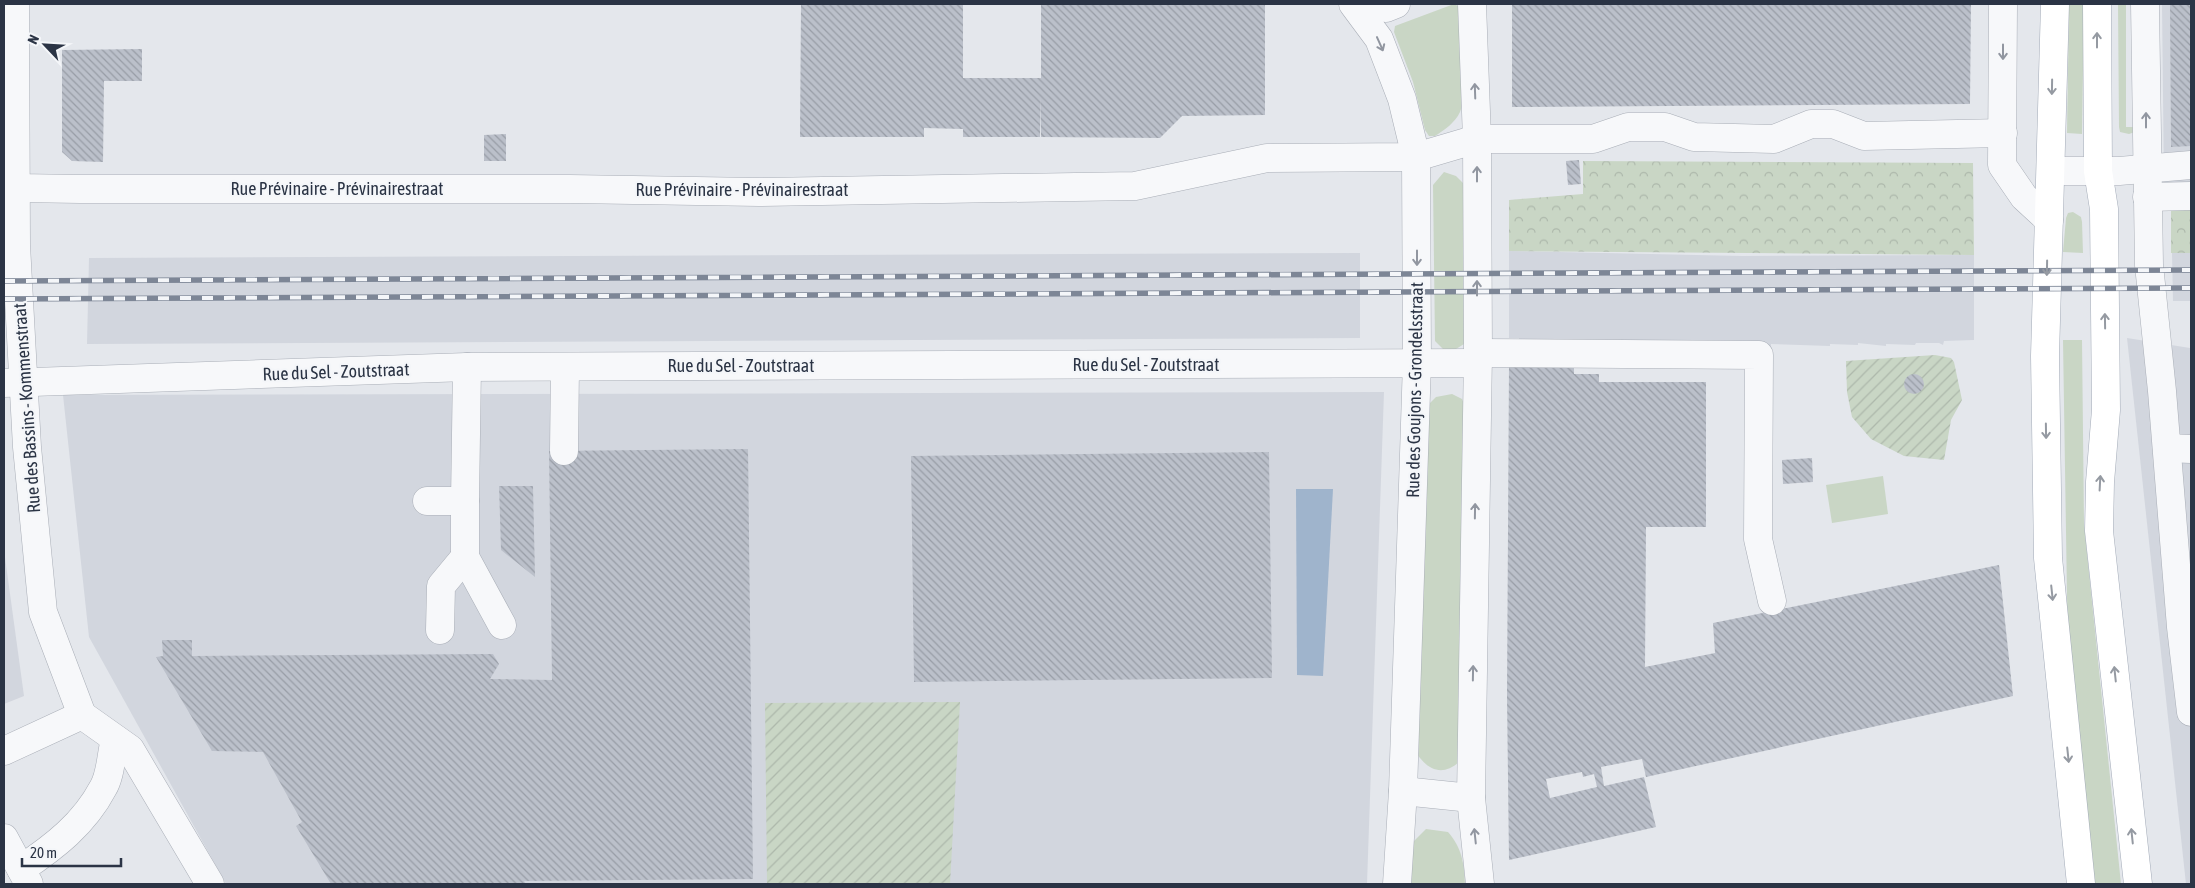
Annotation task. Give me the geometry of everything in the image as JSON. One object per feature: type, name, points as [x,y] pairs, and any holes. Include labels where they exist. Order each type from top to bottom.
[{"type":"main road","points":[[2055,4],[2045,356],[2048,558],[2081,884]]},
{"type":"main road","points":[[2097,4],[2098,171],[2104,210],[2106,410],[2100,482],[2099,532],[2138,884]]},
{"type":"street","name":"Rue des Bassins - Kommenstraat","points":[[15,4],[11,183],[16,245],[14,383],[27,447],[44,612],[82,715]]},
{"type":"street","name":"Rue des Goujons - Grondelsstraat","points":[[1353,4],[1379,39],[1402,99],[1416,157],[1417,362],[1403,791],[1397,884]]},
{"type":"street","points":[[1378,4],[1386,8],[1396,4]]},
{"type":"street","points":[[1472,4],[1477,140],[1478,358],[1471,798],[1480,884]]},
{"type":"street","points":[[2003,4],[2002,165],[2024,197],[2049,220]]},
{"type":"street","points":[[2145,4],[2146,169],[2149,265],[2179,448],[2182,519],[2181,627],[2191,712]]},
{"type":"street","name":"Rue Prévinaire - Prévinairestraat","points":[[11,183],[759,192],[1135,186],[1268,158],[1416,157],[1477,140],[1593,139],[1628,127],[1665,127],[1694,137],[1774,139],[1811,124],[1832,124],[1864,136],[2003,133]]},
{"type":"street","points":[[2051,171],[2146,169],[2191,165]]},
{"type":"street","points":[[2147,197],[2191,196]]},
{"type":"street","name":"Rue du Sel - Zoutstraat","points":[[14,383],[467,367],[1276,364],[1417,362],[1478,358],[1759,355],[1758,539],[1772,601]]},
{"type":"street","points":[[467,367],[465,557],[502,625]]},
{"type":"street","points":[[564,367],[564,451]]},
{"type":"street","points":[[427,501],[465,501]]},
{"type":"street","points":[[440,630],[441,586],[465,557]]},
{"type":"street","points":[[4,750],[82,715],[130,749],[210,884]]},
{"type":"street","points":[[4,838],[25,877],[77,824],[104,787],[115,739]]},
{"type":"street","points":[[1403,791],[1471,798]]},
{"type":"shaded area","points":[[2162,4],[2191,4],[2191,185],[2164,185]]},
{"type":"shaded area","points":[[1509,251],[1742,256],[1974,255],[1974,340],[1944,341],[1943,345],[1939,343],[1916,343],[1915,345],[1886,344],[1886,346],[1858,343],[1858,345],[1830,344],[1830,346],[1771,344],[1771,346],[1519,343],[1519,338],[1509,338]]},
{"type":"shaded area","points":[[1360,253],[1360,338],[87,344],[89,258]]},
{"type":"shaded area","points":[[2172,253],[2191,253],[2191,301],[2173,301]]},
{"type":"shaded area","points":[[2127,338],[2190,348],[2191,351],[2191,884],[2186,884]]},
{"type":"shaded area","points":[[1384,392],[1367,884],[226,884],[89,637],[63,395]]},
{"type":"shaded area","points":[[4,550],[24,696],[4,704]]},
{"type":"green space","points":[[1454,4],[1460,7],[1465,76],[1463,102],[1458,116],[1446,129],[1435,136],[1429,136],[1425,130],[1413,82],[1394,32],[1395,26]]},
{"type":"green space","points":[[2069,4],[2084,4],[2082,134],[2067,133]]},
{"type":"green space","points":[[2118,4],[2126,4],[2126,127],[2137,127],[2135,132],[2129,134],[2120,132],[2119,127]]},
{"type":"green space","points":[[1583,161],[1973,163],[1974,255],[1509,251],[1509,200],[1583,194]]},
{"type":"green space","points":[[1444,172],[1456,176],[1464,184],[1464,344],[1456,349],[1443,349],[1435,341],[1433,185]]},
{"type":"green space","points":[[2171,205],[2191,205],[2191,253],[2171,253]]},
{"type":"green space","points":[[2073,212],[2081,217],[2083,253],[2063,252],[2066,218],[2068,213]]},
{"type":"green space","points":[[2063,340],[2082,340],[2084,524],[2121,884],[2092,884],[2068,659]]},
{"type":"green space","points":[[1935,355],[1951,358],[1954,362],[1962,400],[1951,420],[1944,460],[1904,456],[1871,439],[1852,417],[1847,392],[1846,361]]},
{"type":"green space","points":[[1452,394],[1462,399],[1469,416],[1463,758],[1455,765],[1440,770],[1426,765],[1415,752],[1411,743],[1427,406],[1436,397]]},
{"type":"green space","points":[[1883,476],[1888,514],[1832,523],[1826,485]]},
{"type":"green space","points":[[960,702],[950,884],[767,884],[765,703]]},
{"type":"green space","points":[[1426,829],[1448,832],[1453,838],[1461,856],[1465,884],[1405,884],[1414,841]]},
{"type":"water","points":[[1296,489],[1333,489],[1323,676],[1297,675]]},
{"type":"building","points":[[801,4],[963,4],[963,78],[1041,78],[1041,4],[1265,4],[1265,115],[1182,116],[1160,138],[1041,137],[1040,97],[1040,137],[963,137],[963,129],[924,128],[924,137],[800,137]]},
{"type":"building","points":[[1512,4],[1971,4],[1970,104],[1512,107]]},
{"type":"building","points":[[2170,4],[2191,4],[2191,146],[2171,147]]},
{"type":"building","points":[[142,49],[142,81],[104,81],[103,162],[72,161],[62,152],[62,50]]},
{"type":"building","points":[[506,134],[506,161],[484,161],[484,135]]},
{"type":"building","points":[[1579,160],[1581,184],[1568,185],[1566,161]]},
{"type":"building","points":[[1509,364],[1574,366],[1574,374],[1599,374],[1599,382],[1706,382],[1706,527],[1646,527],[1645,667],[1715,653],[1713,623],[1999,565],[2013,696],[1646,777],[1642,759],[1601,767],[1604,786],[1644,777],[1656,827],[1509,860],[1507,696]],"holes":[[[1582,772],[1583,777],[1594,774],[1597,787],[1550,798],[1546,779]]]},
{"type":"building","points":[[1910,374],[1918,374],[1924,380],[1924,388],[1918,394],[1910,394],[1904,388],[1904,380]]},
{"type":"building","points":[[748,449],[753,879],[524,881],[526,884],[331,884],[296,826],[302,822],[263,752],[212,751],[156,657],[163,656],[162,640],[192,640],[192,656],[493,654],[499,664],[490,679],[552,680],[549,451]]},
{"type":"building","points":[[1269,452],[1272,678],[914,682],[911,456]]},
{"type":"building","points":[[1812,458],[1813,482],[1783,484],[1782,460]]},
{"type":"building","points":[[499,486],[533,486],[535,577],[501,550]]},
{"type":"railway","points":[[4,281],[2191,270]]},
{"type":"railway","points":[[4,299],[2191,288]]}]
